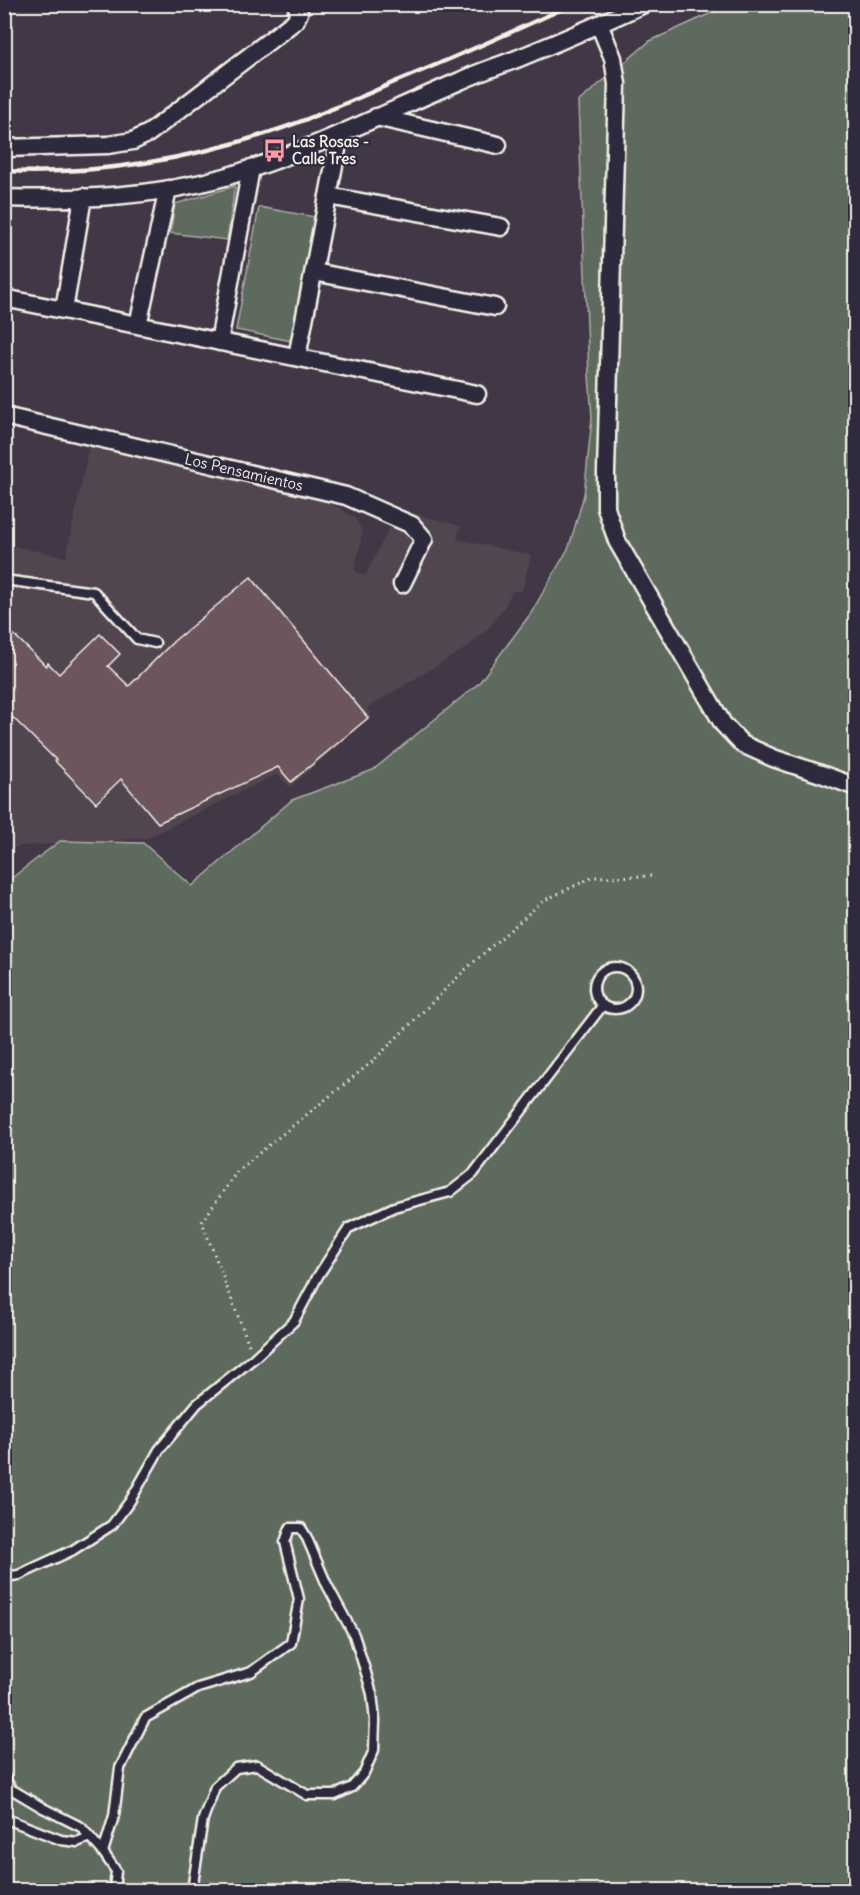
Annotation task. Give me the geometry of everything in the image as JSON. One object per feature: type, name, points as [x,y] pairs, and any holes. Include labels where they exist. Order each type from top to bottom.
[{"type":"street","points":[[4,148],[108,145],[133,141],[149,133],[295,21],[299,13],[296,4]]},
{"type":"street","points":[[5,203],[121,195],[168,189],[224,177],[340,134],[473,75],[644,4]]},
{"type":"street","points":[[599,24],[613,58],[617,84],[606,472],[606,508],[617,541],[723,724],[742,744],[773,758],[855,787]]},
{"type":"street","points":[[376,117],[498,144]]},
{"type":"street","points":[[297,357],[340,134]]},
{"type":"street","points":[[219,342],[251,168]]},
{"type":"street","points":[[138,325],[168,189]]},
{"type":"street","points":[[328,196],[501,227]]},
{"type":"street","points":[[64,310],[83,197]]},
{"type":"street","points":[[314,272],[495,307]]},
{"type":"street","points":[[4,298],[477,394]]},
{"type":"street","name":"Los Pensamientos","points":[[4,416],[346,496],[412,525],[424,539],[402,584]]},
{"type":"lane","points":[[4,580],[94,592],[137,639],[154,643]]},
{"type":"lane","points":[[613,966],[626,969],[634,978],[636,990],[634,997],[630,1003],[617,1009],[603,1005],[596,998],[594,991],[595,981],[599,974],[604,969],[613,966]]},
{"type":"lane","points":[[4,1577],[19,1575],[73,1550],[112,1525],[130,1501],[159,1450],[197,1404],[254,1358],[294,1321],[318,1276],[349,1228],[393,1207],[450,1192],[473,1174],[603,1005]]},
{"type":"lane","points":[[103,1852],[114,1816],[120,1768],[145,1718],[198,1688],[251,1672],[291,1643],[299,1599],[285,1542],[290,1528],[301,1528],[354,1635],[372,1694],[375,1720],[374,1750],[364,1773],[352,1787],[335,1795],[307,1795],[257,1765],[237,1768],[215,1787],[204,1820],[192,1890]]},
{"type":"lane","points":[[4,1776],[12,1789],[81,1827],[116,1871],[114,1890]]},
{"type":"lane","points":[[4,1818],[61,1840],[77,1842],[90,1837]]},
{"type":"path","points":[[254,1358],[202,1222],[238,1170],[372,1062],[467,968],[543,901],[593,877],[653,876]]},
{"type":"shaded area","points":[[89,446],[322,501],[340,508],[355,518],[362,531],[354,570],[365,576],[399,509],[461,526],[457,539],[531,555],[522,592],[512,591],[506,605],[488,629],[466,648],[367,708],[371,717],[290,787],[277,774],[147,838],[21,846],[5,850],[4,544],[66,557]]},
{"type":"green space","points":[[729,5],[855,5],[855,1890],[5,1890],[5,883],[60,841],[143,843],[192,886],[292,800],[373,770],[479,683],[531,613],[569,547],[584,495],[592,418],[578,102],[650,41]]},
{"type":"green space","points":[[235,186],[227,240],[170,233],[175,204]]},
{"type":"green space","points":[[259,207],[315,217],[292,341],[236,330]]},
{"type":"building","points":[[251,577],[368,718],[291,782],[278,767],[158,823],[121,779],[96,803],[4,709],[4,625],[46,666],[48,663],[59,674],[100,634],[120,654],[108,666],[129,686],[174,641]]},
{"type":"railway","points":[[4,171],[73,171],[107,168],[175,157],[241,141],[290,126],[573,4]]},
{"type":"place","name":"Las Rosas - Calle Tres","points":[[274,150]]}]
